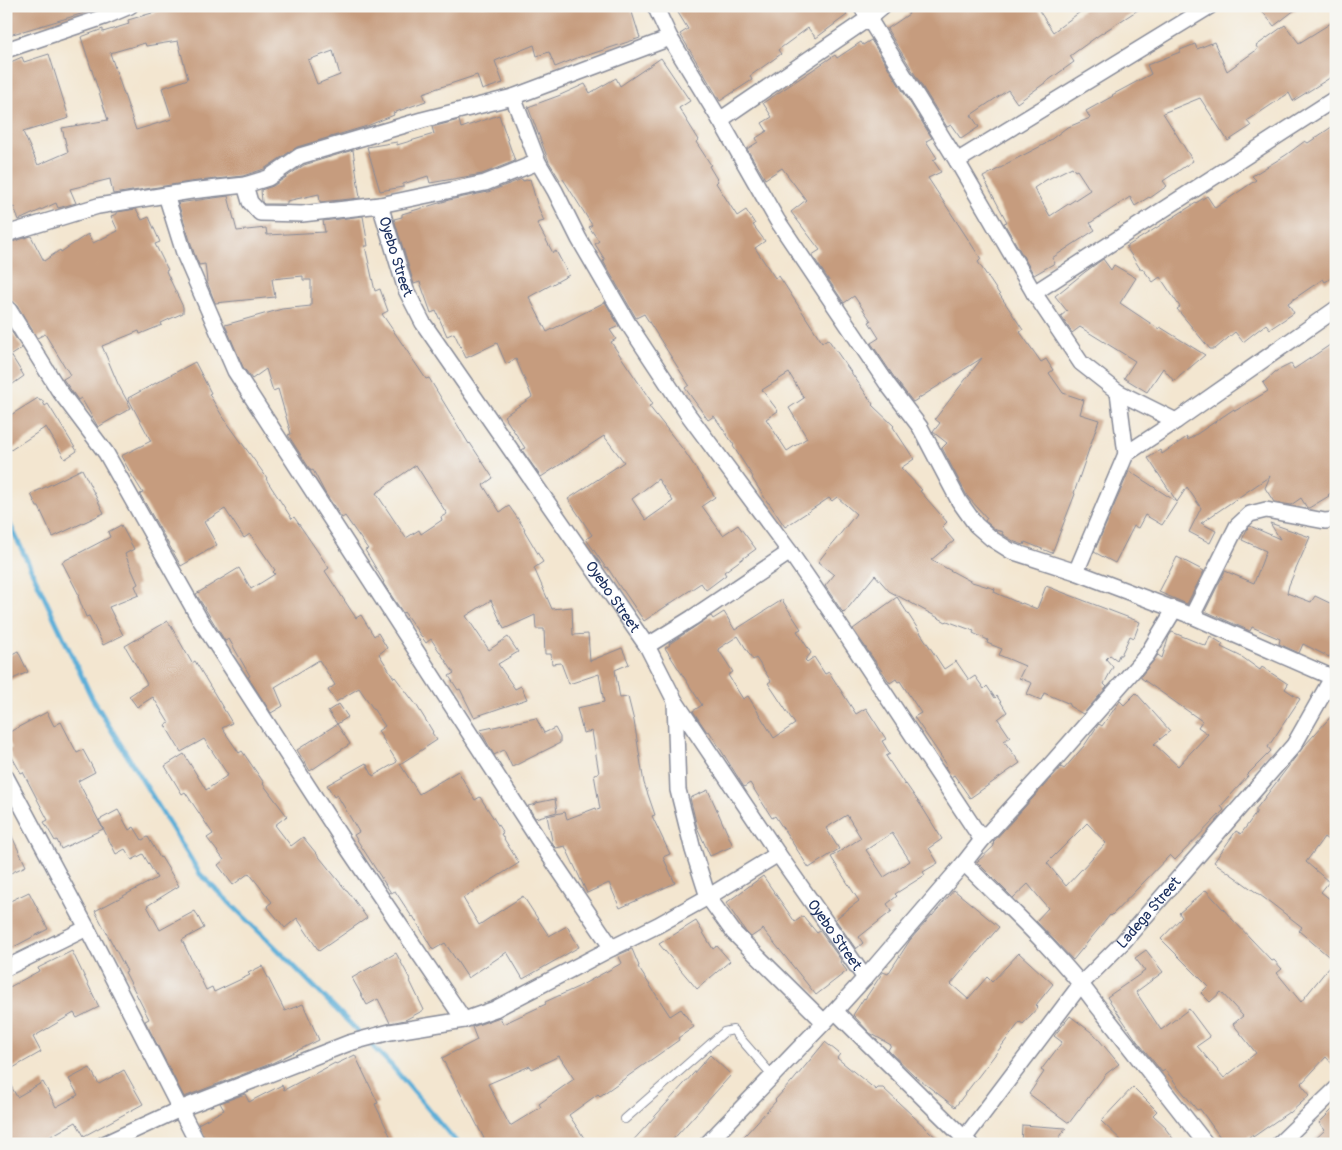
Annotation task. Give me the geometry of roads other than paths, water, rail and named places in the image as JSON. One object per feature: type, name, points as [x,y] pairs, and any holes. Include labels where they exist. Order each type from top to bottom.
[{"type":"street","points":[[6,50],[104,17],[130,6]]},
{"type":"street","points":[[655,6],[670,38],[720,120],[776,220],[888,385],[920,427],[959,501],[976,525],[992,539],[1011,551],[1076,572],[1192,616],[1334,679]]},
{"type":"street","points":[[720,120],[865,12],[883,6]]},
{"type":"street","points":[[957,160],[1210,6]]},
{"type":"street","points":[[865,12],[957,160],[1034,292],[1081,363],[1118,392],[1176,421]]},
{"type":"street","points":[[6,234],[98,206],[190,190],[245,185],[268,178],[300,156],[422,120],[513,97],[670,38]]},
{"type":"street","points":[[513,97],[538,162],[579,239],[629,326],[687,413],[821,597],[982,840]]},
{"type":"street","points":[[1034,292],[1336,98]]},
{"type":"street","points":[[245,185],[250,202],[260,213],[302,214],[380,205],[485,183],[538,162]]},
{"type":"street","points":[[166,195],[185,256],[235,371],[532,831],[612,948]]},
{"type":"street","name":"Oyebo Street","points":[[380,205],[406,290],[423,323],[647,646],[675,701],[778,854],[865,978]]},
{"type":"street","points":[[6,308],[58,389],[106,453],[199,618],[349,850],[464,1020]]},
{"type":"street","points":[[1126,454],[1336,309]]},
{"type":"street","points":[[1076,572],[1126,454],[1118,392]]},
{"type":"street","points":[[1192,616],[1237,526],[1250,514],[1266,510],[1325,522],[1336,520]]},
{"type":"street","points":[[647,646],[790,552]]},
{"type":"street","points":[[706,1144],[865,978],[982,840],[1147,655],[1174,610]]},
{"type":"street","name":"Ladega Street","points":[[965,1142],[1081,984],[1123,942],[1294,745],[1334,679]]},
{"type":"street","points":[[675,701],[678,790],[693,850],[708,897],[734,933],[824,1022]]},
{"type":"street","points":[[6,777],[10,793],[87,928],[198,1144]]},
{"type":"street","points":[[104,1144],[180,1109],[349,1043],[390,1032],[464,1020],[495,1010],[658,925],[778,854]]},
{"type":"street","points":[[964,863],[1059,958],[1206,1144]]},
{"type":"street","points":[[6,968],[87,928]]},
{"type":"street","points":[[835,1011],[965,1142]]},
{"type":"street","points":[[1279,1144],[1336,1090]]},
{"type":"lane","points":[[625,1119],[724,1032],[733,1030],[772,1076]]},
{"type":"waterway","points":[[6,516],[92,698],[200,874],[391,1065],[458,1144]]}]
